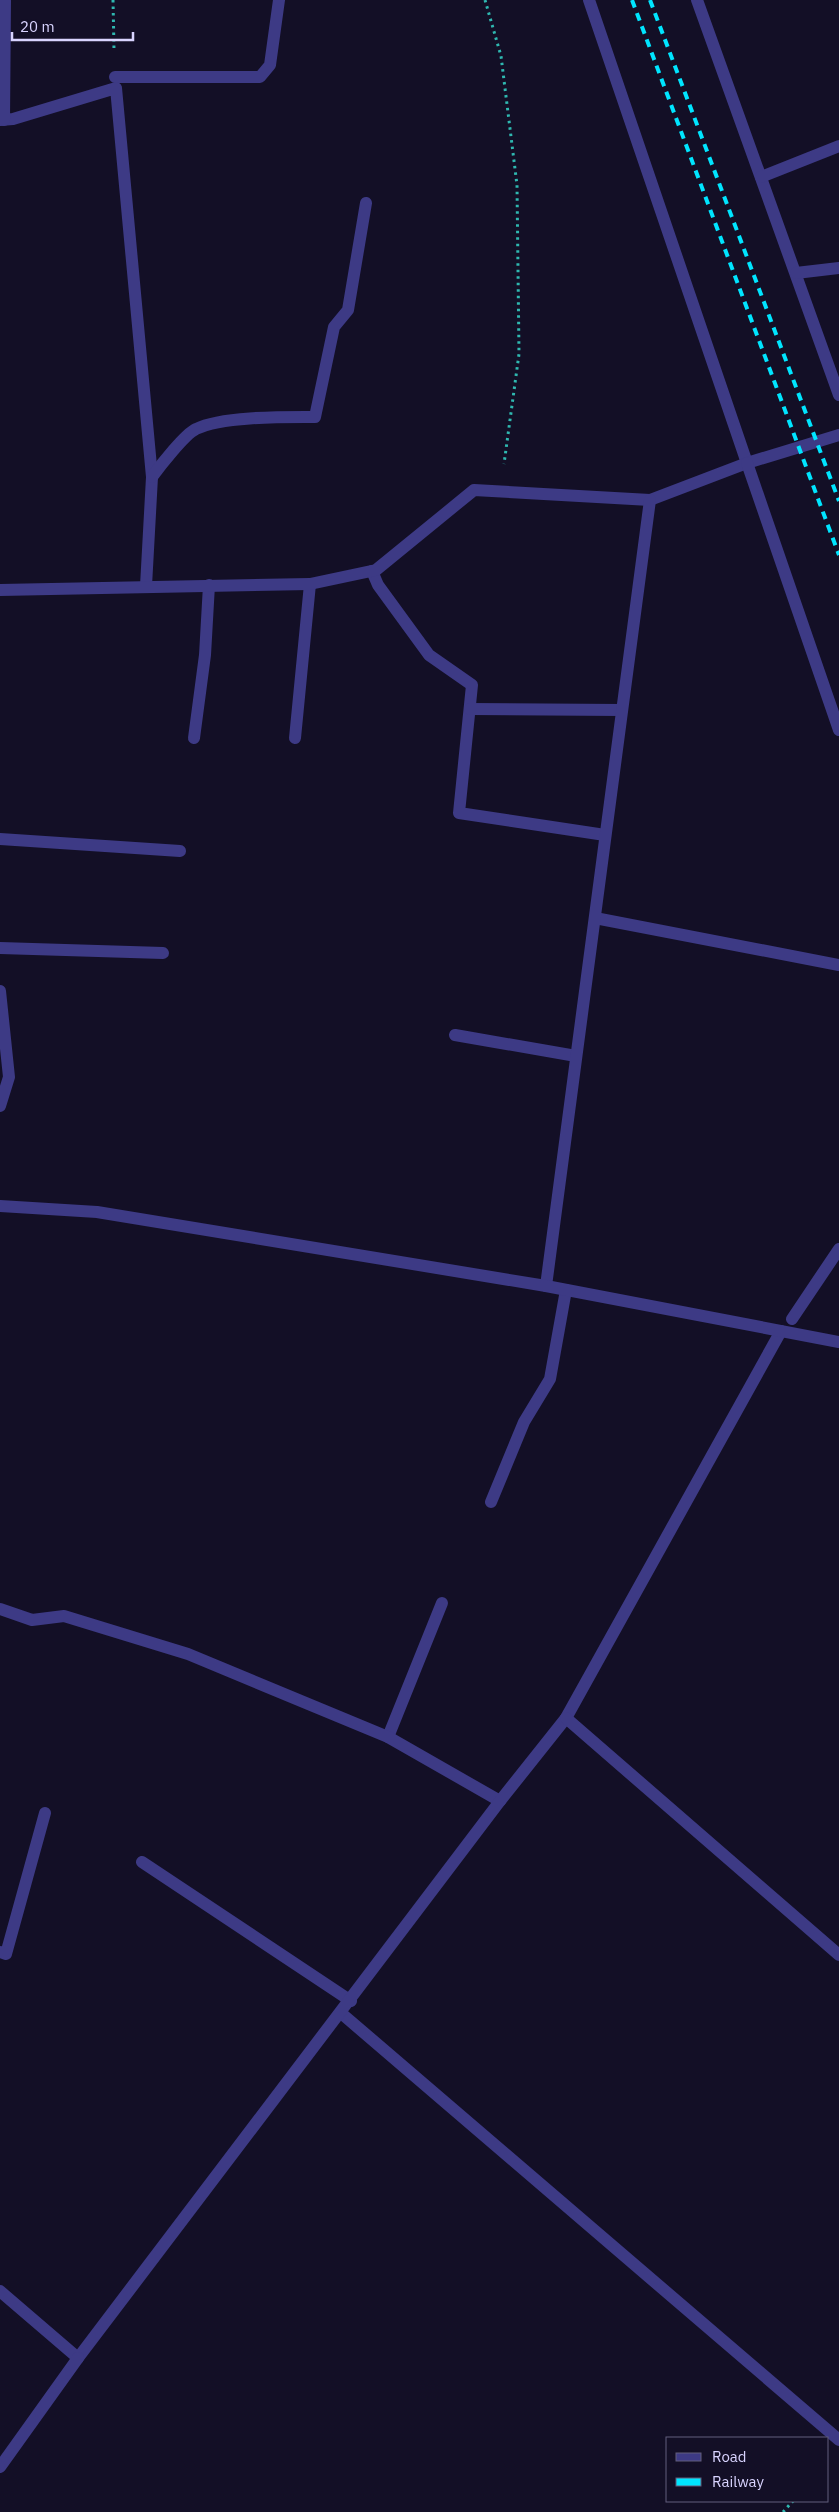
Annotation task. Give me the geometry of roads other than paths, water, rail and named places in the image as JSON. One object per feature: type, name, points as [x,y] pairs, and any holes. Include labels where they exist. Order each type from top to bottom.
[{"type":"street","points":[[115,77],[260,77],[270,65],[279,0]]},
{"type":"street","points":[[589,0],[839,730]]},
{"type":"street","points":[[697,0],[839,395]]},
{"type":"street","points":[[5,1],[2,120],[116,88],[152,477],[146,586]]},
{"type":"street","points":[[761,177],[839,146]]},
{"type":"street","points":[[152,477],[196,429],[234,420],[315,418],[334,327],[348,310],[366,203]]},
{"type":"street","points":[[796,273],[839,268]]},
{"type":"street","points":[[0,590],[310,584],[376,570],[474,490],[650,500],[747,463],[839,435]]},
{"type":"street","points":[[546,1286],[650,500]]},
{"type":"street","points":[[372,571],[378,585],[429,654],[472,685],[459,812],[605,835]]},
{"type":"street","points":[[296,738],[310,584]]},
{"type":"street","points":[[194,738],[205,655],[209,585]]},
{"type":"street","points":[[470,709],[622,710]]},
{"type":"street","points":[[0,839],[180,851]]},
{"type":"street","points":[[594,918],[839,965]]},
{"type":"street","points":[[0,948],[164,953]]},
{"type":"street","points":[[0,991],[9,1077],[0,1106]]},
{"type":"street","points":[[455,1035],[576,1056]]},
{"type":"street","points":[[0,1206],[97,1212],[546,1286],[839,1342]]},
{"type":"street","points":[[792,1319],[839,1249]]},
{"type":"street","points":[[491,1502],[524,1422],[550,1380],[566,1290]]},
{"type":"street","points":[[0,2467],[78,2358],[500,1801],[566,1718],[781,1331]]},
{"type":"street","points":[[388,1737],[442,1603]]},
{"type":"street","points":[[0,1609],[32,1620],[64,1616],[188,1654],[388,1737],[500,1801]]},
{"type":"street","points":[[566,1718],[839,1955]]},
{"type":"street","points":[[0,1952],[6,1954],[45,1813]]},
{"type":"street","points":[[142,1862],[350,2001]]},
{"type":"street","points":[[341,2013],[839,2440]]},
{"type":"street","points":[[0,2291],[78,2358]]},
{"type":"railway","points":[[632,0],[839,555]]},
{"type":"railway","points":[[650,0],[839,501]]}]
